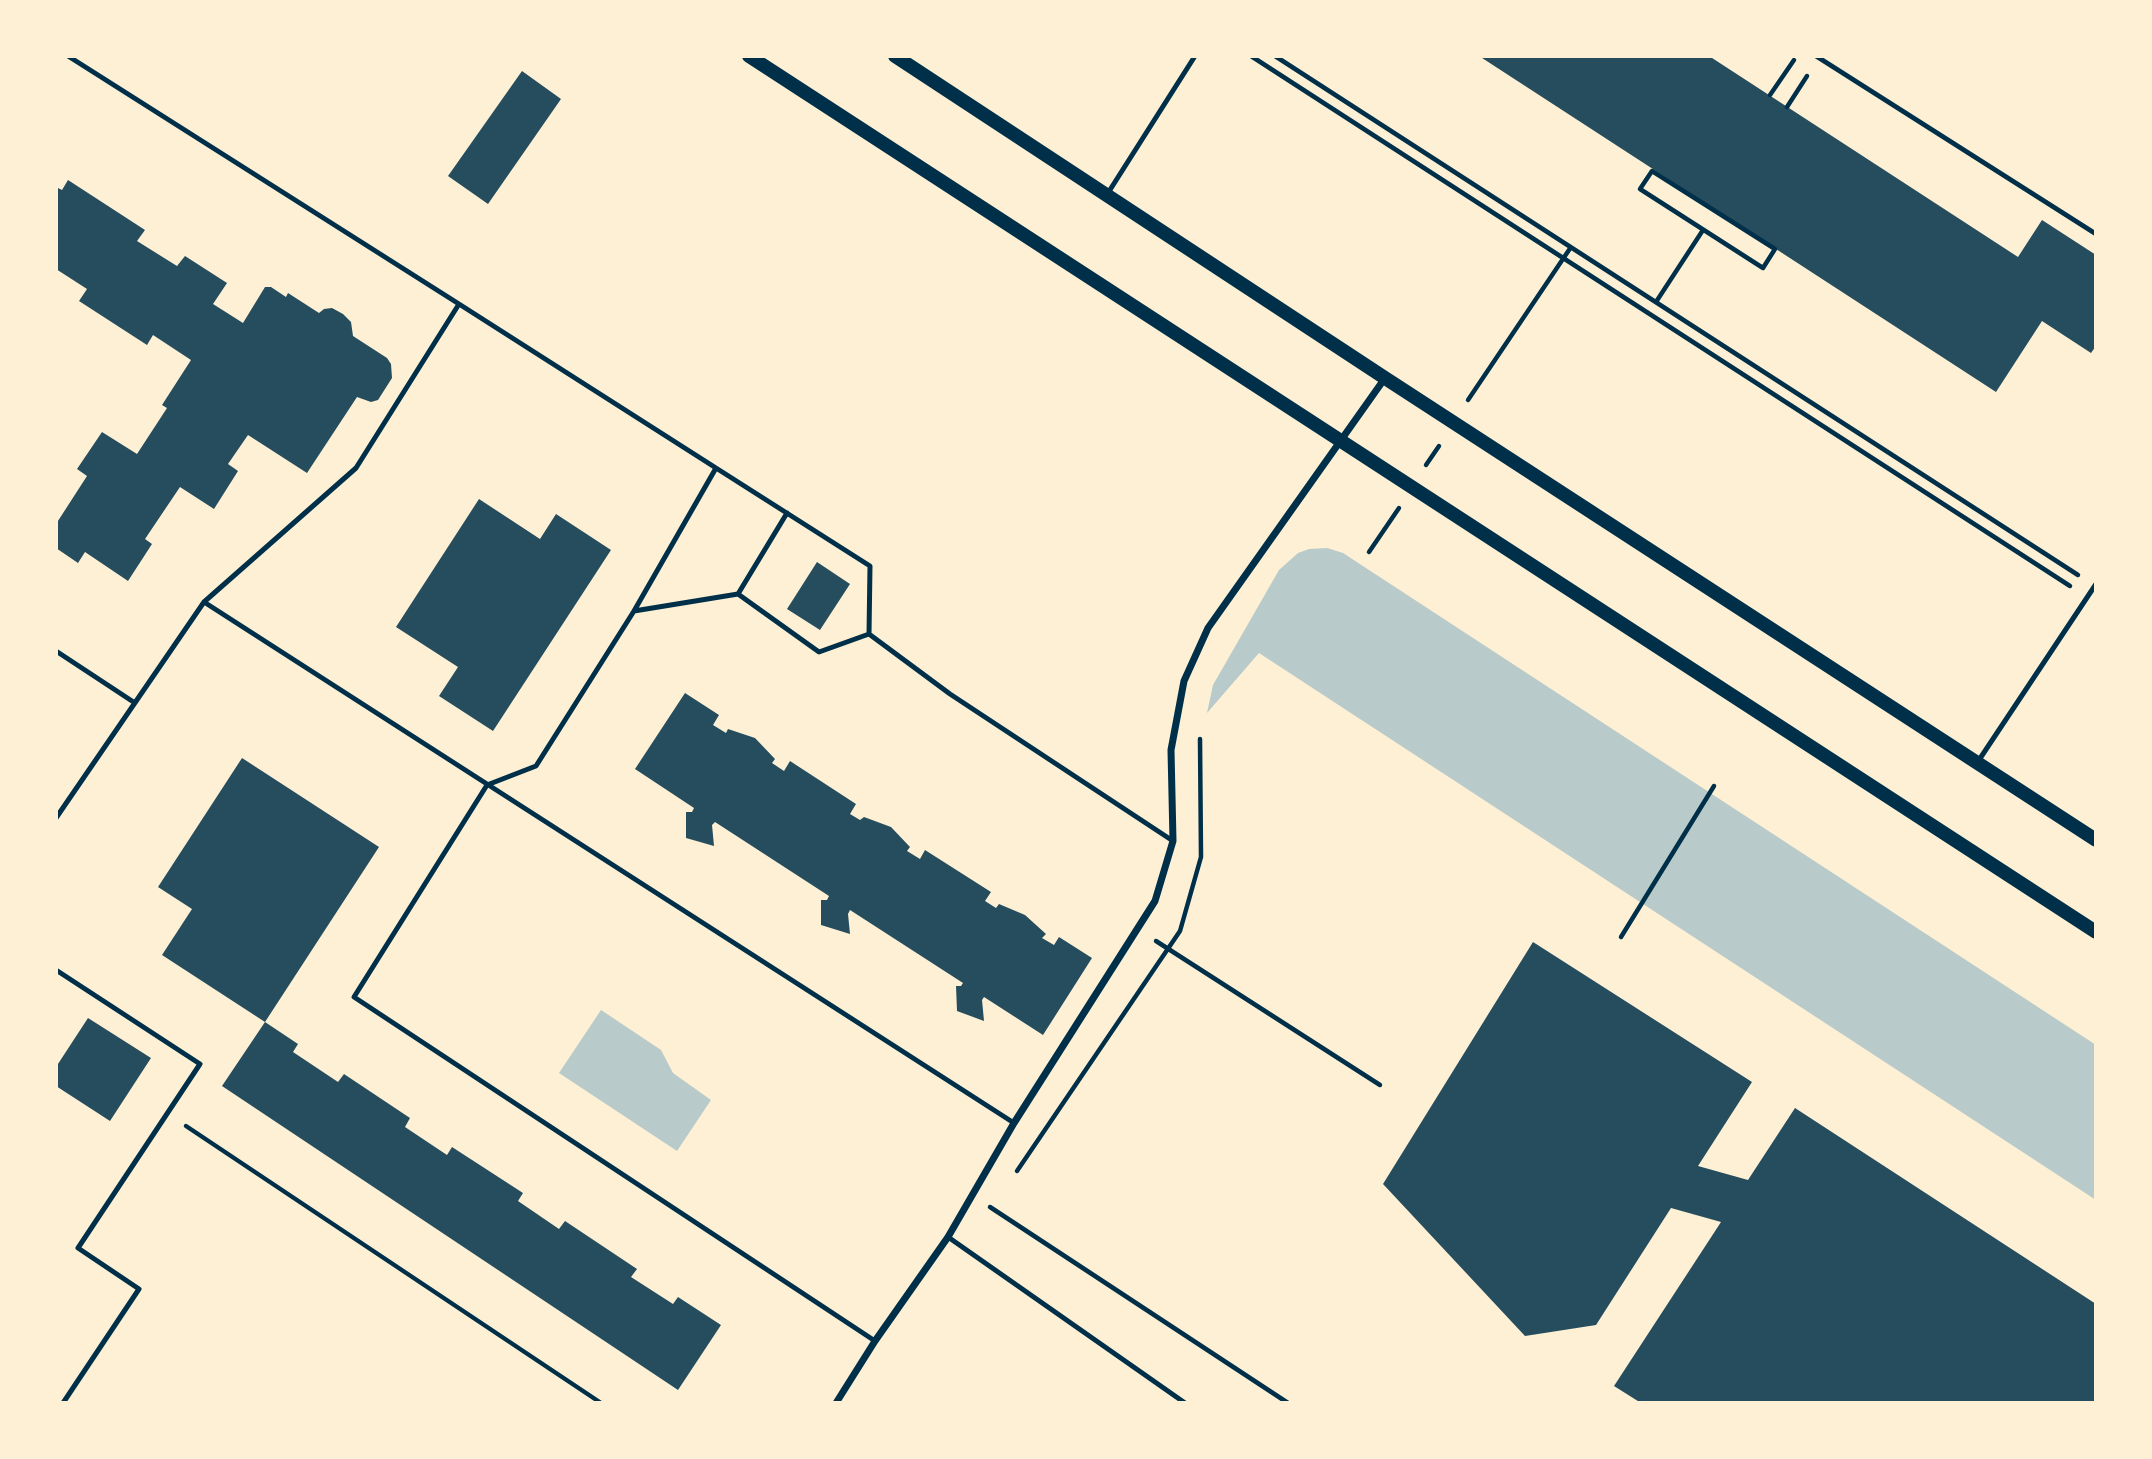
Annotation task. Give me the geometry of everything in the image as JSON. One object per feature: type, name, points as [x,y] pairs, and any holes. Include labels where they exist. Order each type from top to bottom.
[{"type":"main road","points":[[749,56],[2096,932]]},
{"type":"main road","points":[[895,56],[2096,840]]},
{"type":"street","points":[[836,1403],[875,1341],[948,1237],[1014,1123],[1155,901],[1173,841],[1171,750],[1184,681],[1208,628],[1385,378]]},
{"type":"lane","points":[[68,56],[870,566],[869,634]]},
{"type":"lane","points":[[1106,195],[1195,56]]},
{"type":"lane","points":[[1816,56],[2096,234]]},
{"type":"lane","points":[[56,818],[204,602],[356,468],[459,304]]},
{"type":"lane","points":[[716,468],[634,611],[536,766],[487,785],[354,996],[875,1341]]},
{"type":"lane","points":[[738,594],[787,513]]},
{"type":"lane","points":[[1977,763],[2095,585]]},
{"type":"lane","points":[[634,611],[738,594],[819,652],[869,634]]},
{"type":"lane","points":[[204,602],[1014,1123]]},
{"type":"lane","points":[[869,634],[950,694],[1173,841]]},
{"type":"lane","points":[[56,651],[135,703]]},
{"type":"lane","points":[[56,970],[200,1064],[79,1248],[139,1289],[63,1403]]},
{"type":"lane","points":[[948,1237],[1185,1403]]},
{"type":"path","points":[[1251,56],[2087,597]]},
{"type":"path","points":[[1275,56],[2095,585]]},
{"type":"path","points":[[1770,95],[1796,56]]},
{"type":"path","points":[[1787,107],[1799,88]]},
{"type":"path","points":[[1651,171],[1774,249],[1763,268],[1703,230],[1640,189],[1651,171]]},
{"type":"path","points":[[1656,302],[1703,230]]},
{"type":"path","points":[[1469,398],[1571,247]]},
{"type":"path","points":[[1621,936],[1714,786]]},
{"type":"path","points":[[1137,930],[1380,1085]]},
{"type":"path","points":[[187,1127],[601,1403]]},
{"type":"path","points":[[972,1195],[1288,1403]]},
{"type":"shaded area","points":[[1327,548],[1343,553],[2096,1045],[2096,1200],[1259,653],[1207,713],[1213,685],[1279,570],[1298,553]]},
{"type":"shaded area","points":[[601,1010],[661,1050],[673,1073],[711,1100],[677,1151],[559,1073]]},
{"type":"building","points":[[1479,56],[1709,56],[2018,257],[2042,220],[2096,255],[2096,346],[2091,353],[2042,321],[1996,392]]},
{"type":"building","points":[[522,71],[561,99],[488,204],[448,176]]},
{"type":"building","points":[[68,180],[145,230],[137,241],[177,266],[185,256],[227,283],[213,304],[243,323],[265,287],[271,287],[286,297],[288,293],[319,313],[332,308],[343,314],[351,322],[353,336],[387,358],[391,364],[392,378],[378,400],[371,402],[357,397],[307,473],[248,435],[228,464],[238,471],[214,509],[180,487],[145,539],[152,544],[128,581],[85,552],[78,563],[56,548],[56,524],[87,476],[77,469],[102,432],[137,454],[167,408],[162,405],[191,360],[153,335],[147,345],[79,301],[87,289],[56,269],[56,187],[62,190]]},
{"type":"building","points":[[479,499],[540,539],[556,514],[611,550],[493,731],[439,696],[458,667],[396,627]]},
{"type":"building","points":[[817,562],[850,584],[820,630],[787,609]]},
{"type":"building","points":[[685,693],[719,715],[713,725],[726,733],[728,729],[755,738],[775,759],[772,763],[784,771],[790,761],[856,804],[850,814],[860,820],[864,817],[891,827],[910,847],[907,851],[920,859],[925,850],[991,892],[985,901],[996,908],[999,904],[1025,915],[1046,934],[1042,938],[1054,945],[1059,937],[1092,958],[1043,1035],[984,997],[984,1021],[957,1011],[956,986],[963,983],[850,910],[850,934],[821,925],[821,900],[827,900],[829,896],[715,822],[712,825],[714,846],[686,838],[686,812],[692,812],[694,808],[635,769]]},
{"type":"building","points":[[242,758],[379,847],[265,1022],[162,955],[192,909],[158,887]]},
{"type":"building","points":[[1533,942],[1752,1082],[1698,1166],[1748,1180],[1795,1108],[2096,1304],[2096,1403],[1641,1403],[1614,1386],[1721,1222],[1671,1208],[1596,1325],[1525,1336],[1383,1184]]},
{"type":"building","points":[[88,1018],[151,1058],[110,1121],[56,1086],[56,1067]]},
{"type":"building","points":[[265,1022],[298,1044],[293,1052],[338,1082],[344,1074],[410,1118],[405,1127],[447,1155],[452,1147],[523,1193],[518,1201],[559,1229],[565,1221],[637,1269],[631,1277],[673,1304],[678,1297],[721,1325],[678,1390],[222,1086]]}]
